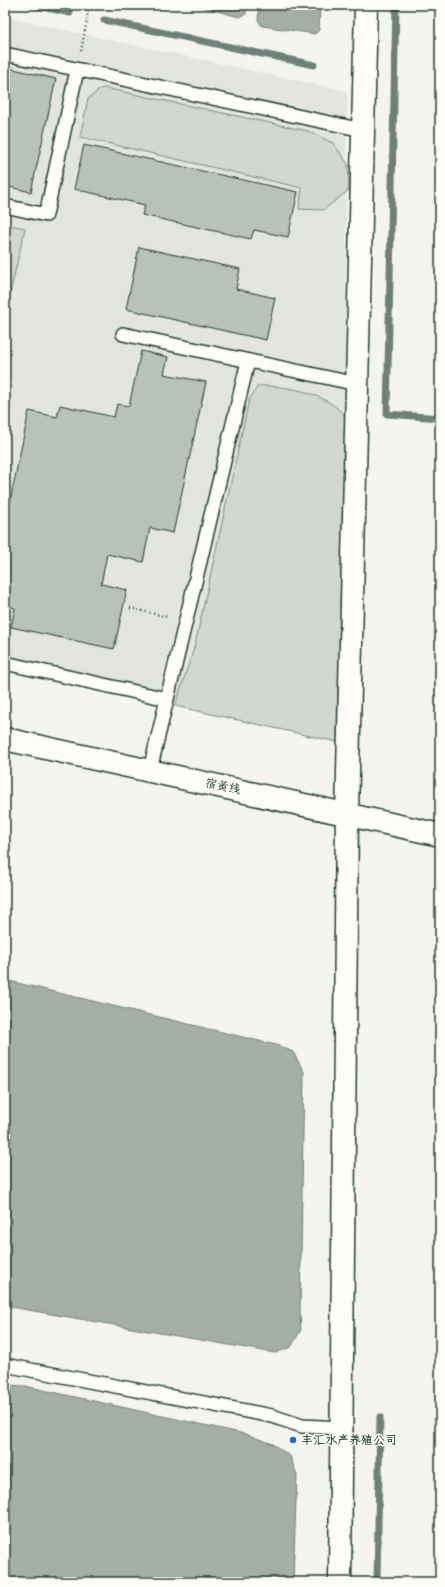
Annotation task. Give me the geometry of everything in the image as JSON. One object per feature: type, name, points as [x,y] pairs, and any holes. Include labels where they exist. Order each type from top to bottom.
[{"type":"street","points":[[340,1582],[347,814],[366,5]]},
{"type":"street","name":"宿黄线","points":[[5,739],[440,835]]},
{"type":"lane","points":[[5,54],[363,130]]},
{"type":"lane","points":[[5,206],[46,215],[77,70]]},
{"type":"lane","points":[[124,334],[357,384]]},
{"type":"lane","points":[[150,770],[248,361]]},
{"type":"lane","points":[[5,663],[167,699]]},
{"type":"lane","points":[[5,1365],[272,1416],[302,1426],[342,1428]]},
{"type":"path","points":[[77,70],[87,20],[88,5]]},
{"type":"path","points":[[130,608],[186,621]]},
{"type":"shaded area","points":[[195,5],[246,5],[246,14],[239,17]]},
{"type":"shaded area","points":[[259,5],[320,5],[319,30],[315,34],[262,26],[258,20]]},
{"type":"shaded area","points":[[5,17],[347,91],[345,416],[337,742],[5,668]]},
{"type":"shaded area","points":[[105,88],[308,131],[333,143],[348,164],[349,190],[323,210],[299,209],[302,188],[80,137],[88,99],[100,89]]},
{"type":"shaded area","points":[[5,224],[25,228],[5,316]]},
{"type":"shaded area","points":[[258,386],[293,389],[317,396],[337,408],[345,416],[337,742],[175,706],[195,645],[249,400]]},
{"type":"shaded area","points":[[5,980],[280,1046],[293,1052],[304,1072],[301,1330],[291,1347],[275,1353],[5,1306]]},
{"type":"shaded area","points":[[7,1385],[25,1386],[245,1434],[273,1444],[290,1456],[297,1475],[293,1582],[5,1582],[5,1387]]},
{"type":"building","points":[[5,67],[56,79],[31,192],[5,186]]},
{"type":"building","points":[[84,145],[298,192],[288,237],[254,230],[251,239],[142,215],[145,205],[74,189]]},
{"type":"building","points":[[139,247],[240,269],[236,289],[275,298],[266,340],[126,309]]},
{"type":"building","points":[[141,351],[168,357],[164,374],[206,382],[173,533],[150,528],[143,562],[107,554],[101,584],[127,590],[114,649],[11,627],[15,608],[5,605],[5,525],[29,411],[57,417],[60,405],[114,417],[117,404],[129,406]]},
{"type":"waterway","points":[[35,5],[70,13]]},
{"type":"waterway","points":[[396,5],[387,414],[440,418]]},
{"type":"waterway","points":[[104,20],[314,65]]},
{"type":"waterway","points":[[377,1582],[380,1417]]},
{"type":"place","name":"丰汇水产养殖公司","points":[[293,1440]]}]
